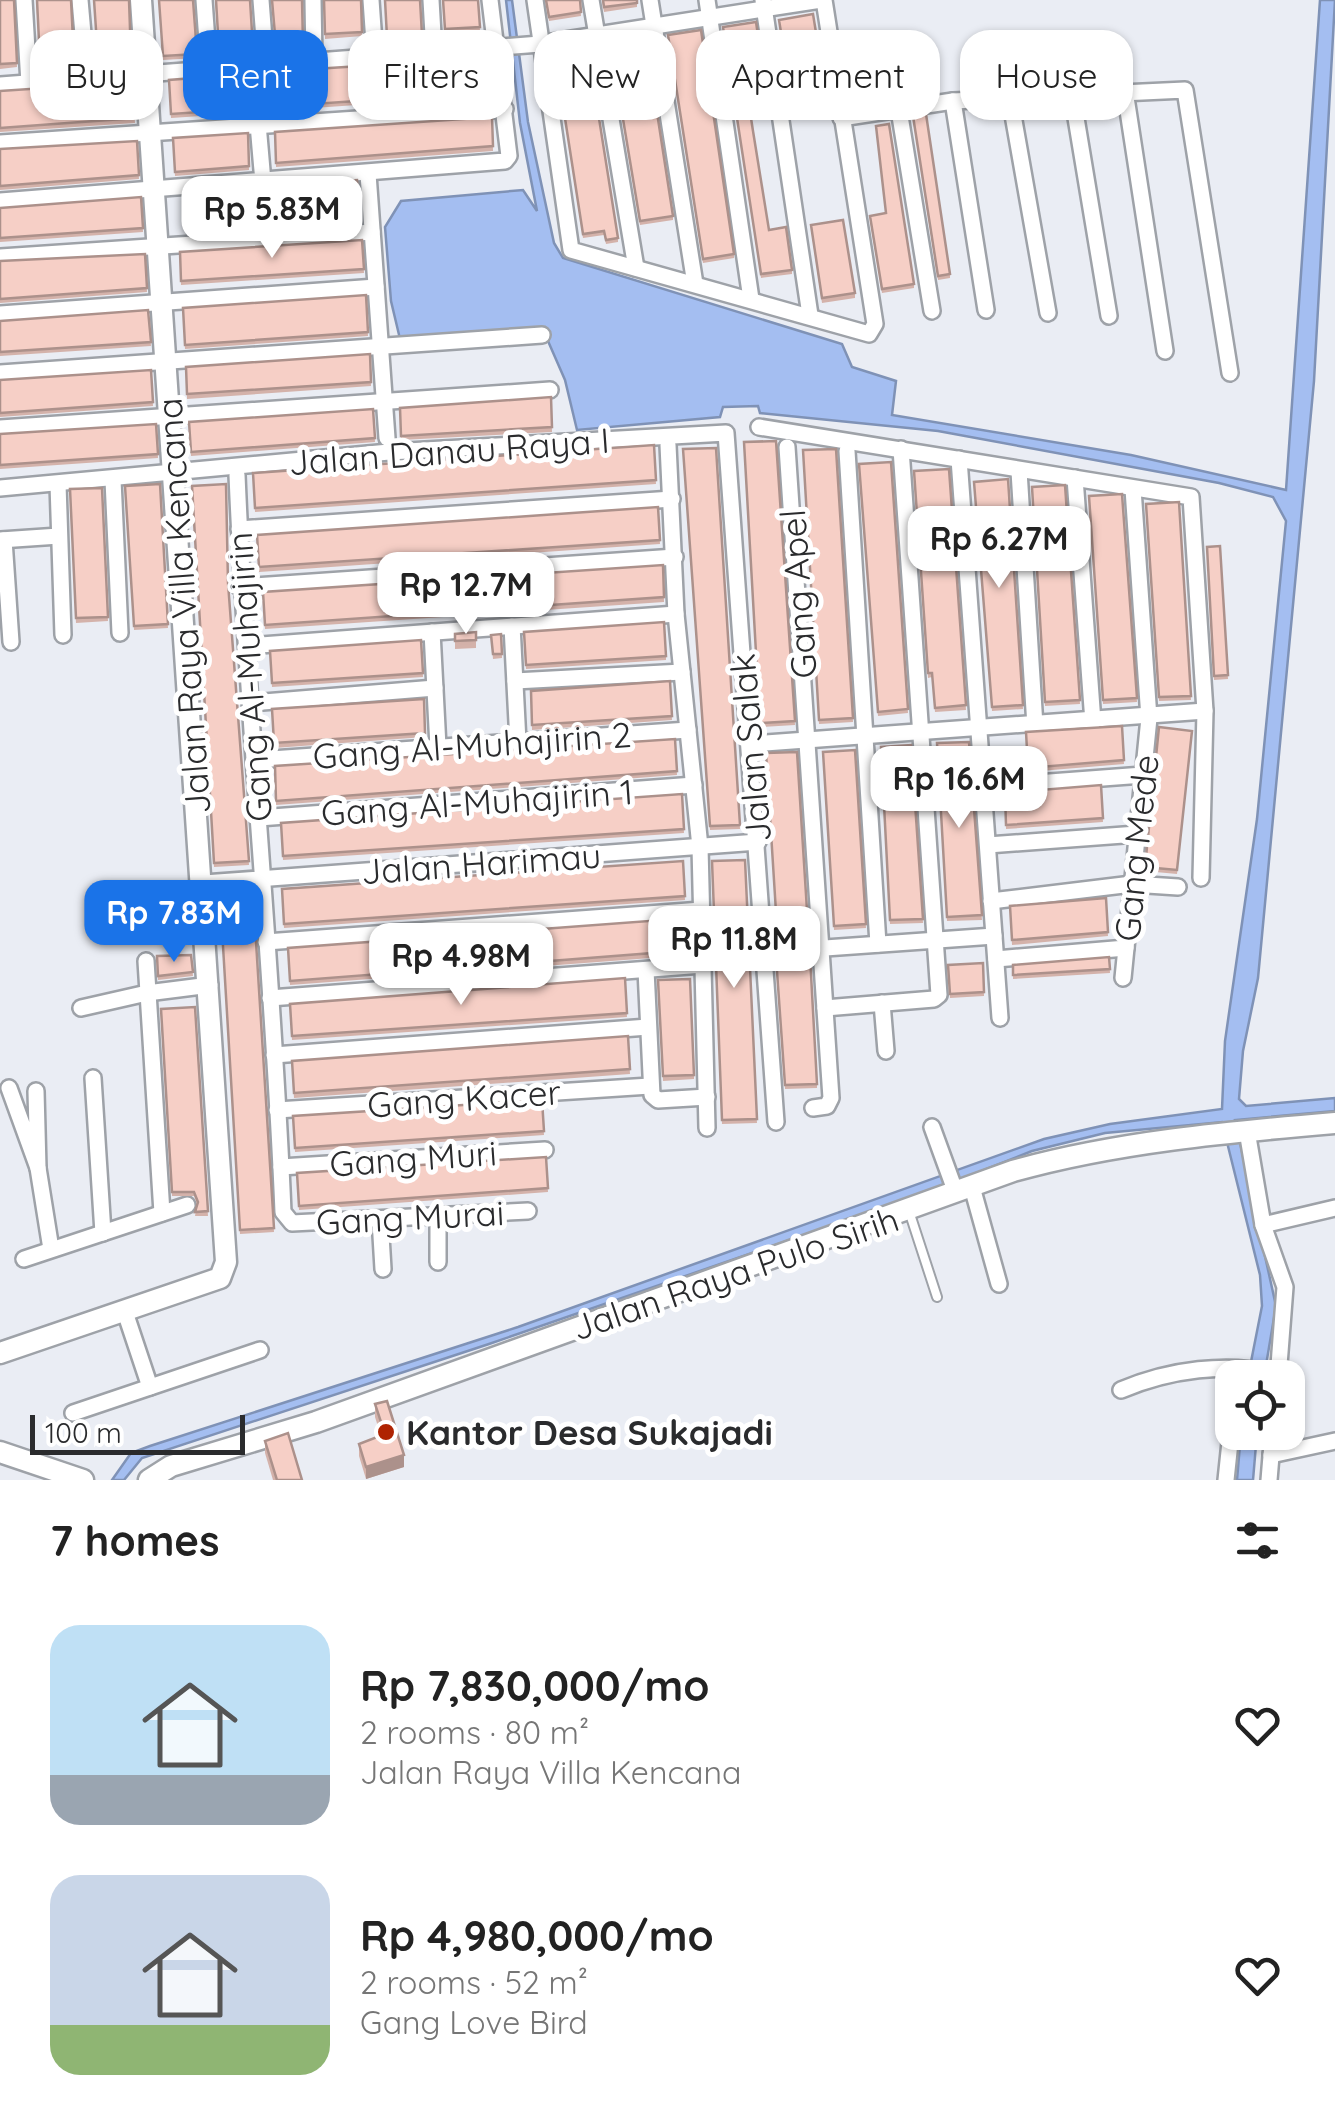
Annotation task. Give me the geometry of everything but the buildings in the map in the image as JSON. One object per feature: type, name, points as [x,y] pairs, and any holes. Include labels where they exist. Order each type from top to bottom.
[{"type":"street","points":[[0,86],[30,83],[24,0]]},
{"type":"street","points":[[80,0],[82,30]]},
{"type":"street","name":"Jalan Raya Villa Kencana","points":[[141,0],[143,30]]},
{"type":"street","points":[[204,0],[206,30]]},
{"type":"street","points":[[261,0],[261,30]]},
{"type":"street","points":[[312,0],[313,30]]},
{"type":"street","points":[[371,0],[373,30]]},
{"type":"street","points":[[431,0],[433,30]]},
{"type":"street","points":[[490,0],[501,30]]},
{"type":"street","points":[[535,0],[538,30]]},
{"type":"street","points":[[591,0],[596,30]]},
{"type":"street","points":[[650,0],[695,284]]},
{"type":"street","points":[[707,0],[750,299]]},
{"type":"street","points":[[629,30],[709,18],[763,4],[822,0],[827,30]]},
{"type":"street","points":[[763,4],[810,315]]},
{"type":"street","points":[[1133,91],[1181,88],[1186,92],[1230,373]]},
{"type":"street","points":[[954,101],[986,310]]},
{"type":"street","points":[[940,103],[960,101]]},
{"type":"street","points":[[0,144],[150,130],[348,119]]},
{"type":"street","name":"Jalan Raya Villa Kencana","points":[[0,1353],[220,1278],[226,1270],[204,883],[149,120]]},
{"type":"street","points":[[258,120],[263,182]]},
{"type":"street","points":[[0,200],[504,162],[509,156],[506,120]]},
{"type":"street","points":[[551,120],[571,250],[869,334],[875,329],[841,120]]},
{"type":"street","points":[[611,120],[636,268]]},
{"type":"street","points":[[901,120],[932,311]]},
{"type":"street","points":[[1014,120],[1048,313]]},
{"type":"street","points":[[1076,120],[1109,316]]},
{"type":"street","points":[[1129,120],[1165,351]]},
{"type":"street","points":[[368,174],[387,438]]},
{"type":"street","points":[[0,258],[372,232]]},
{"type":"street","points":[[0,314],[376,287]]},
{"type":"street","points":[[0,372],[542,335]]},
{"type":"street","points":[[0,428],[550,390]]},
{"type":"street","points":[[759,428],[1191,498],[1204,711],[1201,878]]},
{"type":"street","name":"Jalan Danau Raya I","points":[[0,488],[389,452],[726,433]]},
{"type":"street","name":"Jalan Salak","points":[[726,433],[776,1122]]},
{"type":"street","points":[[668,445],[676,614],[700,847],[707,1128]]},
{"type":"street","name":"Gang Apel","points":[[787,447],[831,1098],[827,1106],[814,1108]]},
{"type":"street","points":[[825,1008],[936,998],[901,449]]},
{"type":"street","points":[[847,451],[878,944]]},
{"type":"street","points":[[959,458],[1000,1018]]},
{"type":"street","points":[[1020,471],[1035,726]]},
{"type":"street","name":"Gang Al-Muhajirin","points":[[237,474],[239,587],[257,760],[283,1212],[292,1223]]},
{"type":"street","points":[[1076,478],[1092,722]]},
{"type":"street","points":[[113,480],[120,634]]},
{"type":"street","points":[[58,484],[63,634]]},
{"type":"street","name":"Gang Mede","points":[[1123,978],[1149,718],[1134,489]]},
{"type":"street","points":[[239,529],[672,499]]},
{"type":"street","points":[[12,642],[2,540],[60,536]]},
{"type":"street","points":[[239,587],[675,557]]},
{"type":"street","points":[[247,646],[676,614]]},
{"type":"street","points":[[512,626],[518,742]]},
{"type":"street","points":[[432,632],[438,747]]},
{"type":"street","points":[[515,682],[682,672]]},
{"type":"street","points":[[251,703],[435,688]]},
{"type":"street","points":[[750,744],[1204,711]]},
{"type":"street","name":"Gang Al-Muhajirin 2","points":[[257,760],[688,730]]},
{"type":"street","points":[[983,787],[1143,775]]},
{"type":"street","name":"Gang Al-Muhajirin 1","points":[[260,818],[694,785]]},
{"type":"street","points":[[988,845],[1137,834]]},
{"type":"street","name":"Jalan Harimau","points":[[204,883],[758,842]]},
{"type":"street","points":[[991,902],[1132,884],[1178,887]]},
{"type":"street","points":[[266,942],[702,910]]},
{"type":"street","points":[[797,950],[994,936]]},
{"type":"street","points":[[996,959],[1126,948]]},
{"type":"street","points":[[146,961],[162,1213]]},
{"type":"street","points":[[270,998],[703,965]]},
{"type":"street","points":[[646,970],[650,1086]]},
{"type":"street","points":[[81,1008],[147,992],[210,985]]},
{"type":"street","points":[[882,1003],[886,1051]]},
{"type":"street","points":[[274,1055],[648,1027]]},
{"type":"street","points":[[93,1078],[103,1233]]},
{"type":"street","name":"Gang Kacer","points":[[278,1110],[650,1086],[658,1100],[706,1096]]},
{"type":"street","points":[[10,1088],[38,1168]]},
{"type":"street","points":[[36,1091],[38,1168],[51,1249]]},
{"type":"street","name":"Jalan Raya Pulo Sirih","points":[[150,1480],[171,1466],[316,1422],[1044,1162],[1235,1133],[1335,1123]]},
{"type":"street","points":[[932,1128],[999,1284]]},
{"type":"street","points":[[1235,1133],[1285,1287],[1278,1360]]},
{"type":"street","name":"Gang Muri","points":[[281,1168],[545,1150]]},
{"type":"street","points":[[24,1259],[188,1204]]},
{"type":"street","points":[[1264,1225],[1335,1208]]},
{"type":"street","name":"Gang Murai","points":[[292,1223],[528,1211]]},
{"type":"street","points":[[438,1216],[438,1262]]},
{"type":"street","points":[[380,1219],[383,1270]]},
{"type":"street","points":[[124,1309],[150,1387]]},
{"type":"street","points":[[73,1412],[260,1350]]},
{"type":"street","points":[[1120,1390],[1147,1379],[1215,1373]]},
{"type":"street","points":[[1271,1454],[1335,1441]]},
{"type":"street","points":[[1226,1480],[1229,1450]]},
{"type":"street","points":[[1270,1480],[1272,1450]]},
{"type":"street","points":[[0,1452],[84,1480]]},
{"type":"lane","points":[[909,1211],[937,1297]]},
{"type":"water","points":[[506,0],[512,0],[528,122],[554,243],[563,258],[842,344],[852,367],[896,381],[892,415],[1131,455],[1286,490],[1320,0],[1335,0],[1314,381],[1258,978],[1243,1051],[1239,1099],[1246,1106],[1335,1098],[1335,1111],[1235,1120],[1276,1306],[1267,1360],[1251,1360],[1262,1306],[1260,1275],[1222,1122],[1105,1133],[1032,1151],[928,1192],[489,1344],[142,1458],[124,1480],[112,1480],[131,1453],[150,1446],[518,1327],[1044,1139],[1110,1124],[1222,1109],[1225,1041],[1257,819],[1286,521],[1273,497],[1219,483],[938,431],[760,413],[758,406],[723,407],[720,417],[577,430],[565,380],[548,341],[416,347],[400,339],[391,301],[385,227],[401,201],[523,190],[537,211],[520,123],[514,30],[509,30]]},
{"type":"water","points":[[1240,1450],[1256,1450],[1253,1480],[1237,1480]]},
{"type":"place","name":"Kantor Desa Sukajadi","points":[[386,1432]]}]
